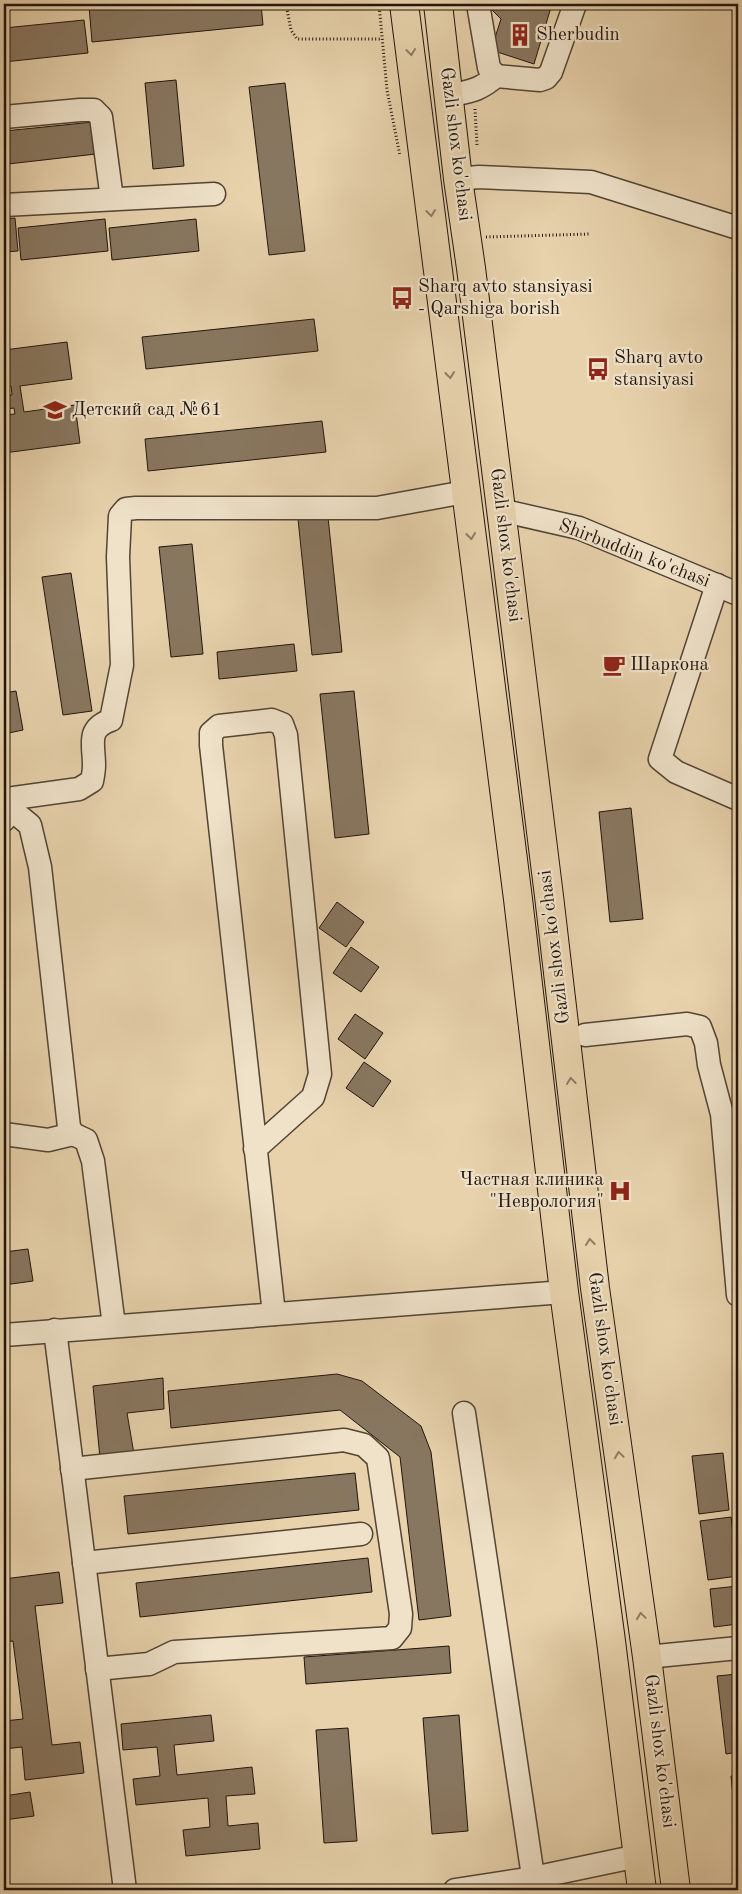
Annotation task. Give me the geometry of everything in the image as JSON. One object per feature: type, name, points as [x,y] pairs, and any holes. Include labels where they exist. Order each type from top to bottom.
[{"type":"highway","name":"Gazli shox ko'chasi","points":[[404,4],[518,899],[564,1292],[642,1890]]},
{"type":"highway","name":"Gazli shox ko'chasi","points":[[438,4],[458,179],[471,268],[550,896],[595,1288],[647,1657],[676,1890]]},
{"type":"street","points":[[478,4],[489,68],[496,76],[540,80],[546,78],[551,72],[574,4]]},
{"type":"street","points":[[448,96],[484,86],[496,76]]},
{"type":"street","points":[[4,117],[94,110],[101,117],[112,199]]},
{"type":"street","points":[[458,179],[591,182],[738,228]]},
{"type":"street","points":[[4,205],[214,194]]},
{"type":"street","points":[[7,804],[79,789],[92,781],[94,768],[92,736],[100,724],[111,720],[122,665],[118,557],[120,516],[126,510],[136,508],[377,508],[465,492]]},
{"type":"street","name":"Shirbuddin ko'chasi","points":[[500,510],[579,528],[738,594]]},
{"type":"street","points":[[717,585],[660,759],[676,772],[738,799]]},
{"type":"street","points":[[256,1149],[313,1097],[320,1074],[286,735],[282,724],[272,720],[219,726],[211,733],[256,1149],[274,1314]]},
{"type":"street","points":[[7,804],[30,825],[40,866],[69,1127],[73,1134],[86,1140],[93,1161],[114,1326]]},
{"type":"street","points":[[585,1036],[686,1024],[700,1027],[730,1113],[738,1295]]},
{"type":"street","points":[[4,1134],[48,1140],[73,1134]]},
{"type":"street","points":[[4,1335],[564,1292]]},
{"type":"street","points":[[55,1330],[125,1890]]},
{"type":"street","points":[[464,1413],[534,1884]]},
{"type":"street","points":[[72,1469],[344,1440],[364,1445],[378,1458],[401,1614],[400,1628],[392,1638],[174,1652],[149,1664],[97,1669]]},
{"type":"street","points":[[84,1563],[361,1534]]},
{"type":"street","points":[[647,1657],[738,1648]]},
{"type":"street","points":[[455,1890],[534,1884],[638,1856]]},
{"type":"path","points":[[286,4],[291,30],[297,40],[382,40]]},
{"type":"path","points":[[482,237],[590,234]]},
{"type":"building","points":[[116,4],[261,4],[263,25],[92,42],[89,6]]},
{"type":"building","name":"Sherbudin","points":[[493,4],[552,4],[534,64],[491,50],[501,19],[491,9]]},
{"type":"building","points":[[84,20],[88,53],[4,62],[4,28]]},
{"type":"building","points":[[176,80],[184,166],[153,169],[145,83]]},
{"type":"building","points":[[285,83],[305,251],[269,255],[249,87]]},
{"type":"building","points":[[93,122],[96,154],[8,164],[5,131]]},
{"type":"building","points":[[15,218],[18,251],[4,252],[4,219]]},
{"type":"building","points":[[105,219],[108,251],[21,260],[18,228]]},
{"type":"building","points":[[196,219],[199,251],[112,260],[109,228]]},
{"type":"building","points":[[314,319],[318,351],[146,369],[142,337]]},
{"type":"building","points":[[67,342],[72,379],[20,386],[24,412],[75,405],[80,443],[4,453],[4,415],[15,414],[14,408],[7,409],[5,396],[12,395],[11,386],[4,387],[4,350]]},
{"type":"building","points":[[322,421],[326,452],[148,471],[145,439]]},
{"type":"building","points":[[328,517],[342,652],[312,655],[298,519]]},
{"type":"building","points":[[192,544],[203,654],[171,657],[159,547]]},
{"type":"building","points":[[71,573],[92,711],[63,715],[42,577]]},
{"type":"building","points":[[294,644],[297,671],[219,679],[217,652]]},
{"type":"building","points":[[16,691],[23,730],[4,734],[4,693]]},
{"type":"building","points":[[354,691],[369,834],[335,838],[320,694]]},
{"type":"building","points":[[631,808],[643,919],[610,922],[599,812]]},
{"type":"building","points":[[337,902],[364,922],[346,947],[319,928]]},
{"type":"building","points":[[351,947],[379,967],[361,992],[333,973]]},
{"type":"building","points":[[355,1014],[383,1033],[365,1059],[338,1039]]},
{"type":"building","points":[[364,1062],[391,1081],[373,1107],[346,1088]]},
{"type":"building","points":[[28,1249],[33,1281],[4,1285],[4,1252]]},
{"type":"building","points":[[337,1374],[362,1381],[421,1426],[431,1452],[451,1616],[419,1620],[400,1457],[340,1410],[171,1428],[168,1391]]},
{"type":"building","points":[[163,1378],[164,1409],[127,1413],[134,1454],[100,1458],[93,1386]]},
{"type":"building","points":[[723,1453],[729,1510],[699,1514],[692,1456]]},
{"type":"building","points":[[355,1473],[359,1510],[128,1534],[124,1496]]},
{"type":"building","points":[[731,1517],[738,1576],[708,1580],[700,1521]]},
{"type":"building","points":[[368,1558],[372,1592],[140,1617],[136,1583]]},
{"type":"building","points":[[59,1572],[63,1603],[35,1606],[52,1745],[80,1742],[84,1773],[25,1780],[22,1747],[4,1749],[4,1721],[23,1719],[13,1641],[4,1642],[4,1579]]},
{"type":"building","points":[[738,1586],[738,1624],[714,1627],[710,1589]]},
{"type":"building","points":[[449,1646],[451,1673],[306,1684],[304,1657]]},
{"type":"building","points":[[738,1674],[738,1752],[726,1754],[717,1676]]},
{"type":"building","points":[[211,1715],[214,1741],[174,1745],[177,1775],[252,1767],[255,1794],[226,1796],[228,1826],[258,1823],[260,1849],[186,1856],[183,1830],[210,1827],[208,1798],[136,1805],[133,1779],[160,1776],[157,1747],[123,1750],[121,1724]]},
{"type":"building","points":[[459,1715],[468,1831],[432,1834],[423,1718]]},
{"type":"building","points":[[348,1728],[357,1841],[324,1843],[316,1730]]},
{"type":"building","points":[[738,1775],[738,1845],[731,1776]]},
{"type":"building","points":[[30,1792],[34,1816],[4,1820],[4,1796]]},
{"type":"place","name":"Sherbudin","points":[[520,35]]},
{"type":"place","name":"Sharq avto stansiyasi - Qarshiga borish","points":[[402,298]]},
{"type":"place","name":"Sharq avto stansiyasi","points":[[598,369]]},
{"type":"place","name":"Детский сад №61","points":[[55,410]]},
{"type":"place","name":"Шаркона","points":[[614,665]]},
{"type":"place","name":"Частная клиника \"Неврология\"","points":[[620,1191]]}]
